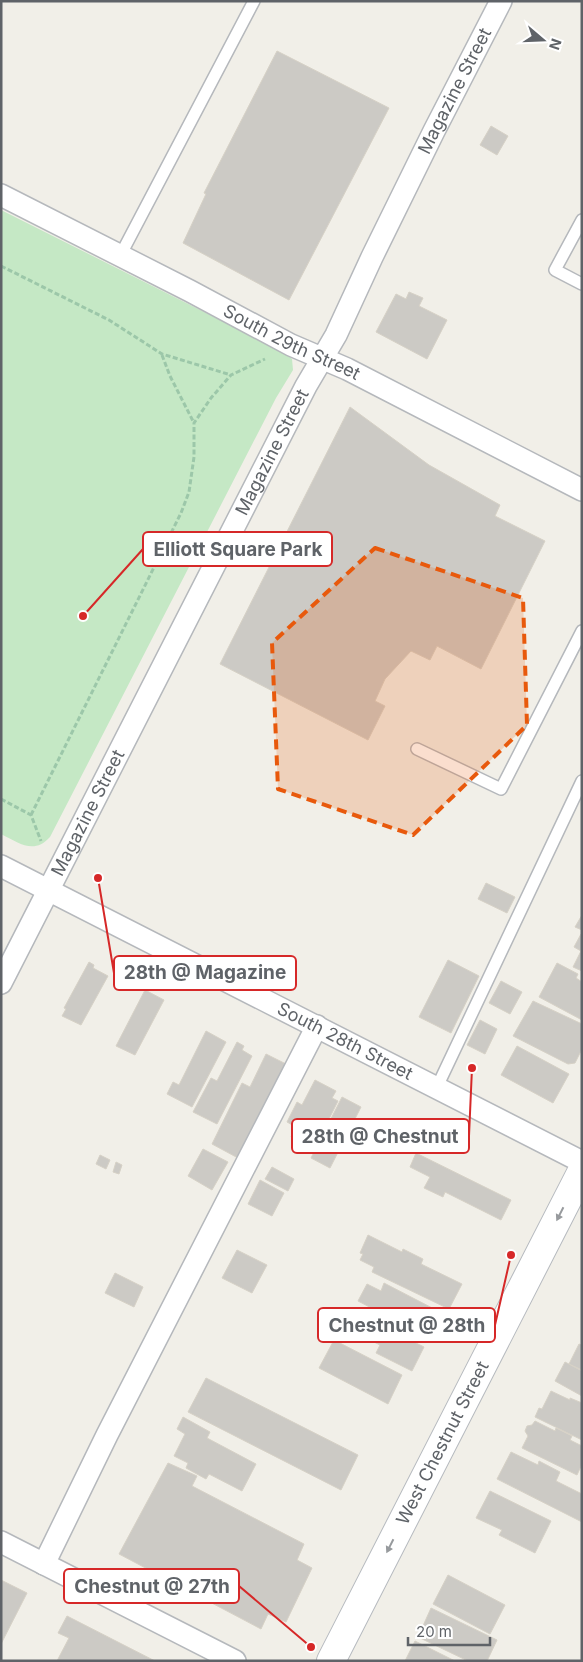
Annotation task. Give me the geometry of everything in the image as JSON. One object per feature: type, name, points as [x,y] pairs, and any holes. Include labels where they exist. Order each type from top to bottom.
[{"type":"main road","name":"West Chestnut Street","points":[[332,1661],[582,1171]]},
{"type":"street","name":"Magazine Street","points":[[1,983],[306,386],[336,335],[434,131],[501,1]]},
{"type":"street","name":"South 29th Street","points":[[1,195],[295,347],[346,369],[582,490]]},
{"type":"street","name":"South 28th Street","points":[[1,866],[582,1162]]},
{"type":"street","points":[[44,1564],[107,1435],[317,1026]]},
{"type":"street","points":[[1,1542],[235,1661]]},
{"type":"lane","points":[[120,256],[254,1]]},
{"type":"lane","points":[[582,220],[555,270],[582,284]]},
{"type":"lane","points":[[417,749],[501,789],[582,631]]},
{"type":"lane","points":[[437,1087],[582,781]]},
{"type":"path","points":[[1,266],[109,320],[162,354],[231,375]]},
{"type":"path","points":[[194,423],[211,398],[231,375],[295,347]]},
{"type":"path","points":[[31,815],[181,513],[189,492],[194,457],[194,423],[170,376],[162,354]]},
{"type":"path","points":[[1,799],[31,815],[40,841]]},
{"type":"highlighted area","points":[[375,548],[523,598],[527,725],[413,835],[278,789],[272,643]]},
{"type":"green space","points":[[1,210],[284,352],[292,359],[293,370],[276,398],[50,837],[38,845],[32,846],[20,844],[1,834]]},
{"type":"building","points":[[277,51],[389,108],[289,300],[183,243],[206,194],[204,193]]},
{"type":"building","points":[[491,126],[508,136],[497,155],[480,145]]},
{"type":"building","points":[[409,292],[423,298],[419,306],[447,320],[427,359],[376,332],[396,294],[406,299]]},
{"type":"building","points":[[350,407],[429,465],[500,505],[495,516],[545,541],[481,669],[437,646],[430,660],[411,651],[385,679],[375,701],[385,706],[368,740],[220,664]]},
{"type":"building","points":[[486,883],[515,897],[507,913],[478,899]]},
{"type":"building","points":[[582,915],[582,930],[575,927]]},
{"type":"building","points":[[581,934],[582,971],[573,967],[581,951],[574,947]]},
{"type":"building","points":[[448,960],[479,976],[451,1033],[419,1017]]},
{"type":"building","points":[[89,962],[94,965],[93,968],[108,976],[81,1025],[62,1016],[66,1009],[64,1008]]},
{"type":"building","points":[[557,963],[578,974],[576,978],[582,982],[582,1020],[539,997]]},
{"type":"building","points":[[501,981],[522,992],[510,1014],[489,1003]]},
{"type":"building","points":[[145,990],[164,1000],[135,1055],[116,1046]]},
{"type":"building","points":[[533,1001],[582,1024],[582,1049],[575,1063],[568,1064],[513,1036]]},
{"type":"building","points":[[480,1020],[497,1029],[485,1054],[467,1045]]},
{"type":"building","points":[[206,1031],[226,1042],[192,1107],[167,1094],[173,1082],[179,1085]]},
{"type":"building","points":[[237,1042],[244,1046],[242,1050],[252,1056],[217,1124],[193,1112],[211,1078],[217,1081]]},
{"type":"building","points":[[517,1046],[569,1074],[553,1103],[501,1075]]},
{"type":"building","points":[[266,1054],[286,1064],[238,1158],[212,1144],[242,1083],[250,1087]]},
{"type":"building","points":[[315,1080],[336,1091],[332,1098],[338,1101],[314,1149],[291,1137],[296,1127],[287,1122],[297,1102],[302,1105]]},
{"type":"building","points":[[342,1097],[361,1107],[330,1168],[311,1158]]},
{"type":"building","points":[[203,1149],[228,1162],[212,1190],[188,1176]]},
{"type":"building","points":[[416,1153],[511,1200],[501,1220],[445,1192],[443,1197],[424,1188],[430,1177],[410,1167]]},
{"type":"building","points":[[100,1155],[110,1160],[106,1169],[96,1164]]},
{"type":"building","points":[[116,1162],[122,1165],[119,1174],[113,1172]]},
{"type":"building","points":[[272,1167],[294,1179],[288,1191],[265,1179]]},
{"type":"building","points":[[260,1180],[284,1193],[272,1216],[248,1204]]},
{"type":"building","points":[[368,1235],[402,1252],[403,1249],[423,1259],[421,1264],[462,1284],[449,1309],[372,1272],[374,1267],[360,1260],[363,1254],[360,1253]]},
{"type":"building","points":[[237,1250],[267,1265],[252,1293],[222,1278]]},
{"type":"building","points":[[115,1273],[143,1287],[134,1307],[105,1293]]},
{"type":"building","points":[[384,1283],[438,1311],[429,1330],[427,1329],[423,1335],[358,1301],[367,1284],[381,1291]]},
{"type":"building","points":[[372,1321],[424,1347],[412,1371],[376,1353],[380,1345],[364,1337]]},
{"type":"building","points":[[334,1340],[402,1375],[388,1404],[319,1368]]},
{"type":"building","points":[[579,1344],[582,1345],[582,1370],[569,1364]]},
{"type":"building","points":[[565,1362],[582,1371],[582,1396],[555,1381]]},
{"type":"building","points":[[206,1378],[358,1455],[341,1490],[188,1412]]},
{"type":"building","points":[[551,1391],[570,1400],[570,1398],[582,1403],[582,1440],[535,1417],[539,1408],[542,1409]]},
{"type":"building","points":[[183,1417],[210,1432],[207,1438],[256,1464],[242,1491],[209,1474],[206,1479],[186,1468],[188,1463],[174,1456],[185,1434],[177,1429]]},
{"type":"building","points":[[535,1421],[555,1431],[556,1428],[572,1436],[570,1440],[582,1446],[582,1464],[577,1475],[522,1448],[528,1436],[525,1431],[527,1426],[532,1425]]},
{"type":"building","points":[[511,1452],[538,1465],[539,1461],[560,1472],[556,1481],[582,1494],[582,1522],[497,1479]]},
{"type":"building","points":[[168,1463],[197,1476],[192,1486],[304,1544],[297,1560],[312,1568],[286,1622],[268,1614],[261,1629],[119,1554]]},
{"type":"building","points":[[490,1491],[551,1521],[535,1553],[499,1535],[502,1530],[476,1518]]},
{"type":"building","points":[[448,1575],[505,1605],[490,1634],[433,1604]]},
{"type":"building","points":[[1,1580],[27,1593],[1,1644]]},
{"type":"building","points":[[431,1608],[497,1640],[487,1661],[468,1661],[418,1637]]},
{"type":"building","points":[[67,1616],[155,1661],[57,1661],[69,1638],[58,1633]]},
{"type":"building","points":[[415,1641],[455,1661],[405,1661]]},
{"type":"place","name":"Elliott Square Park","points":[[83,616]]},
{"type":"place","name":"28th @ Magazine","points":[[98,878]]},
{"type":"place","name":"28th @ Chestnut","points":[[472,1068]]},
{"type":"place","name":"Chestnut @ 28th","points":[[511,1255]]},
{"type":"place","name":"Chestnut @ 27th","points":[[311,1647]]}]
